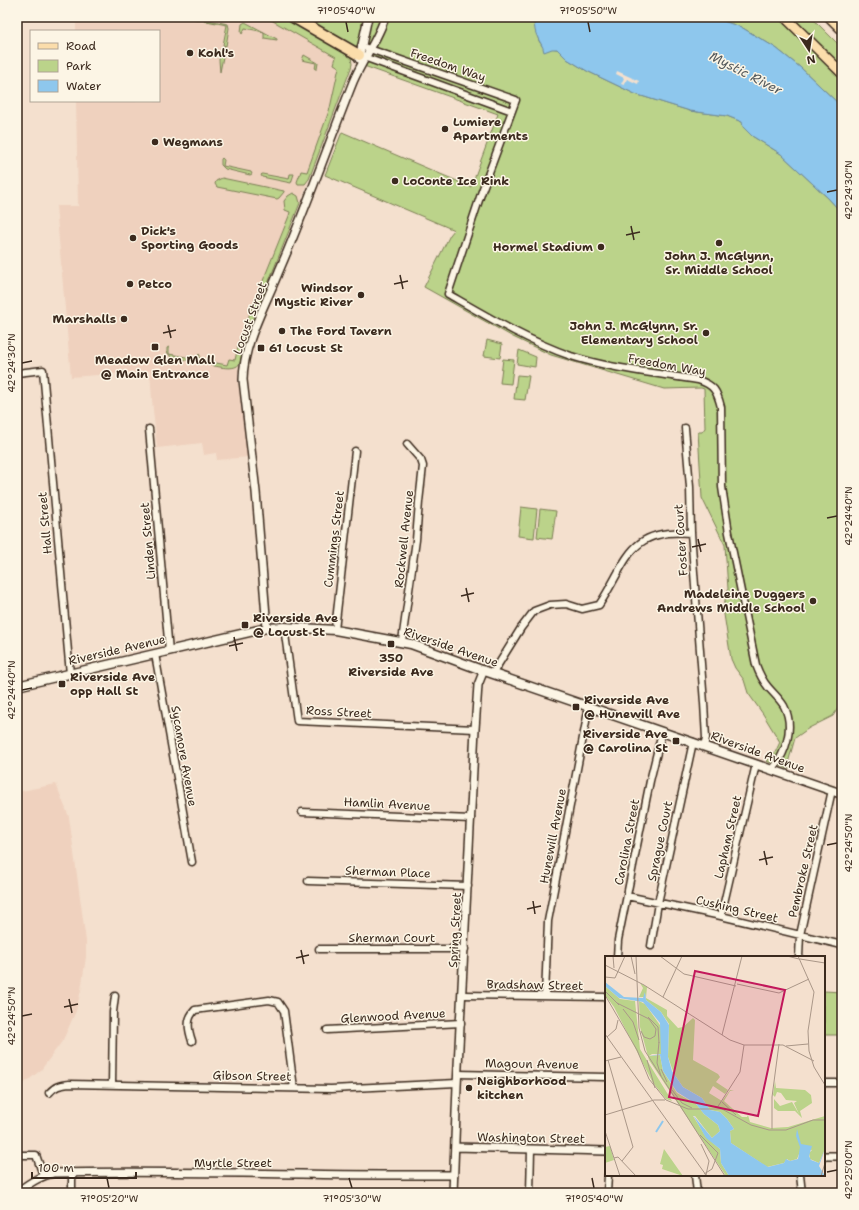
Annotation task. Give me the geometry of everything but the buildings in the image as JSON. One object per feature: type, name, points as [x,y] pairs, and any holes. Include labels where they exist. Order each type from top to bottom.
[{"type":"highway","points":[[293,17],[362,53]]},
{"type":"highway","points":[[831,17],[842,28]]},
{"type":"main road","points":[[785,17],[842,73]]},
{"type":"main road","name":"Riverside Avenue","points":[[17,686],[267,628],[284,627],[335,630],[402,641],[842,794]]},
{"type":"street","name":"Locust Street","points":[[267,628],[256,492],[243,372],[248,347],[253,333],[356,77],[368,17]]},
{"type":"street","name":"Locust Street","points":[[362,53],[370,49],[385,17]]},
{"type":"street","name":"Freedom Way","points":[[362,53],[370,49],[516,100],[483,190],[448,294],[483,315],[524,336],[565,353],[616,367],[698,380],[708,383],[719,398],[721,407],[720,469],[725,512],[756,665],[763,680],[784,706],[788,717],[789,730],[786,747],[781,759],[772,770]]},
{"type":"street","name":"Freedom Way","points":[[362,53],[512,111]]},
{"type":"street","name":"Hall Street","points":[[17,373],[44,370],[70,674]]},
{"type":"street","name":"Foster Court","points":[[684,428],[690,487],[691,533],[704,703],[706,738],[704,746]]},
{"type":"street","name":"Linden Street","points":[[149,429],[169,651]]},
{"type":"street","name":"Rockwell Avenue","points":[[402,641],[416,540],[423,466],[421,460],[407,444]]},
{"type":"street","name":"Cummings Street","points":[[335,630],[355,451]]},
{"type":"street","points":[[494,674],[521,628],[534,611],[550,605],[566,604],[582,609],[598,605],[632,550],[643,540],[659,534],[675,532],[691,533]]},
{"type":"street","name":"Ross Street","points":[[284,627],[297,721],[475,729]]},
{"type":"street","name":"Sycamore Avenue","points":[[155,654],[192,862]]},
{"type":"street","name":"Spring Street","points":[[453,1193],[475,729],[478,680],[484,670]]},
{"type":"street","name":"Hunewill Avenue","points":[[544,996],[548,921],[589,706]]},
{"type":"street","name":"Carolina Street","points":[[617,956],[618,940],[650,781],[662,732]]},
{"type":"street","name":"Sprague Court","points":[[651,946],[658,903],[693,742]]},
{"type":"street","name":"Lapham Street","points":[[721,916],[756,764]]},
{"type":"street","name":"Pembroke Street","points":[[799,956],[800,935],[832,790]]},
{"type":"street","name":"Hamlin Avenue","points":[[302,812],[471,819]]},
{"type":"street","name":"Sherman Place","points":[[308,881],[468,886]]},
{"type":"street","name":"Cushing Street","points":[[627,896],[721,916],[842,945]]},
{"type":"street","name":"Sherman Court","points":[[319,949],[465,949]]},
{"type":"street","name":"Bradshaw Street","points":[[463,994],[605,997]]},
{"type":"street","points":[[112,1085],[113,1012],[115,996]]},
{"type":"street","points":[[192,1041],[189,1031],[189,1022],[190,1016],[195,1010],[269,1000],[278,1002],[284,1011],[288,1031],[294,1088]]},
{"type":"street","name":"Glenwood Avenue","points":[[327,1030],[461,1023]]},
{"type":"street","name":"Magoun Avenue","points":[[458,1074],[605,1077]]},
{"type":"street","name":"Gibson Street","points":[[49,1093],[54,1088],[61,1085],[331,1089],[458,1083]]},
{"type":"street","points":[[825,1083],[842,1083]]},
{"type":"street","name":"Washington Street","points":[[455,1147],[605,1151]]},
{"type":"street","points":[[530,1193],[531,1149]]},
{"type":"street","points":[[17,1155],[36,1155],[43,1175]]},
{"type":"street","points":[[825,1156],[842,1156]]},
{"type":"street","points":[[72,1172],[72,1193]]},
{"type":"street","name":"Myrtle Street","points":[[17,1192],[43,1175],[72,1172],[354,1176],[454,1175]]},
{"type":"street","points":[[607,1193],[608,1176]]},
{"type":"street","points":[[695,1176],[697,1193]]},
{"type":"street","points":[[800,1176],[802,1193]]},
{"type":"shaded area","points":[[76,17],[283,17],[351,58],[351,68],[285,243],[242,351],[238,369],[238,382],[248,457],[217,460],[216,453],[204,455],[202,443],[157,448],[150,371],[71,377],[56,206],[78,206],[76,102],[160,102],[160,30],[76,30]]},
{"type":"shaded area","points":[[56,784],[69,817],[86,941],[86,957],[76,1011],[63,1040],[41,1070],[17,1089],[17,792]]},
{"type":"green space","points":[[185,17],[198,17],[228,24],[229,28],[226,46],[223,45],[227,25]]},
{"type":"green space","points":[[266,17],[530,17],[534,23],[539,41],[543,47],[557,49],[567,59],[587,71],[635,94],[690,111],[727,116],[742,122],[752,136],[781,154],[842,213],[842,702],[833,716],[809,728],[795,738],[788,763],[789,769],[766,761],[773,757],[780,742],[748,693],[744,680],[735,668],[731,659],[723,608],[728,589],[725,545],[702,498],[698,432],[702,432],[705,428],[704,389],[664,389],[551,355],[513,337],[424,287],[450,235],[454,230],[325,175],[342,132],[471,187],[498,114],[358,64],[351,57],[351,68],[309,179],[305,184],[298,184],[297,182],[301,171],[307,172],[330,108],[339,67],[334,64],[336,57]]},
{"type":"green space","points":[[709,17],[811,17],[842,48],[842,107],[801,68],[776,48],[741,27]]},
{"type":"green space","points":[[245,22],[264,32],[245,28],[242,34],[242,24]]},
{"type":"green space","points":[[264,32],[277,39],[277,40],[264,38]]},
{"type":"green space","points":[[222,47],[225,47],[220,72],[219,60]]},
{"type":"green space","points":[[304,55],[318,63],[317,69],[315,69],[316,63],[302,60]]},
{"type":"green space","points":[[222,158],[224,160],[223,166],[251,172],[252,174],[250,175],[225,169],[221,165]]},
{"type":"green space","points":[[262,174],[289,179],[290,174],[294,174],[291,183],[262,177]]},
{"type":"green space","points":[[222,178],[284,192],[277,199],[217,187],[215,184],[216,181]]},
{"type":"green space","points":[[293,193],[298,196],[300,203],[244,344],[240,363],[238,366],[230,368],[209,365],[208,362],[210,356],[212,357],[211,362],[227,365],[229,359],[235,360],[240,338],[289,216],[290,212],[285,210],[284,201]]},
{"type":"green space","points":[[487,340],[502,344],[500,358],[484,356]]},
{"type":"green space","points":[[169,347],[169,354],[197,359],[199,354],[199,360],[196,362],[171,357],[167,352],[167,348]]},
{"type":"green space","points":[[519,350],[536,357],[535,367],[517,364]]},
{"type":"green space","points":[[503,359],[514,360],[511,384],[500,383]]},
{"type":"green space","points":[[517,375],[529,376],[525,400],[514,399]]},
{"type":"green space","points":[[521,507],[537,509],[534,538],[518,536]]},
{"type":"green space","points":[[540,509],[556,511],[552,539],[537,537]]},
{"type":"green space","points":[[825,991],[842,992],[842,1035],[825,1035]]},
{"type":"water","name":"Mystic River","points":[[530,17],[709,17],[741,27],[776,48],[801,68],[842,107],[842,213],[781,154],[752,136],[743,127],[742,122],[727,116],[690,111],[635,94],[587,71],[567,59],[557,49],[544,52]]},
{"type":"pier","points":[[617,71],[639,81],[638,84],[627,79],[624,85],[621,84],[624,78],[616,74]]},
{"type":"place","name":"Kohl's","points":[[190,53]]},
{"type":"place","name":"Lumiere Apartments","points":[[445,129]]},
{"type":"place","name":"Wegmans","points":[[155,142]]},
{"type":"place","name":"LoConte Ice Rink","points":[[395,181]]},
{"type":"place","name":"Dick's Sporting Goods","points":[[133,238]]},
{"type":"place","name":"John J. McGlynn, Sr. Middle School","points":[[719,243]]},
{"type":"place","name":"Hormel Stadium","points":[[601,247]]},
{"type":"place","name":"Petco","points":[[130,284]]},
{"type":"place","name":"Windsor Mystic River","points":[[361,295]]},
{"type":"place","name":"Marshalls","points":[[124,319]]},
{"type":"place","name":"The Ford Tavern","points":[[282,331]]},
{"type":"place","name":"John J. McGlynn, Sr. Elementary School","points":[[706,333]]},
{"type":"place","name":"Meadow Glen Mall @ Main Entrance","points":[[155,347]]},
{"type":"place","name":"61 Locust St","points":[[261,348]]},
{"type":"place","name":"Madeleine Duggers Andrews Middle School","points":[[813,601]]},
{"type":"place","name":"Riverside Ave @ Locust St","points":[[245,625]]},
{"type":"place","name":"350 Riverside Ave","points":[[391,644]]},
{"type":"place","name":"Riverside Ave opp Hall St","points":[[62,684]]},
{"type":"place","name":"Riverside Ave @ Hunewill Ave","points":[[576,707]]},
{"type":"place","name":"Riverside Ave @ Carolina St","points":[[676,741]]},
{"type":"place","name":"Neighborhood kitchen","points":[[469,1088]]}]
